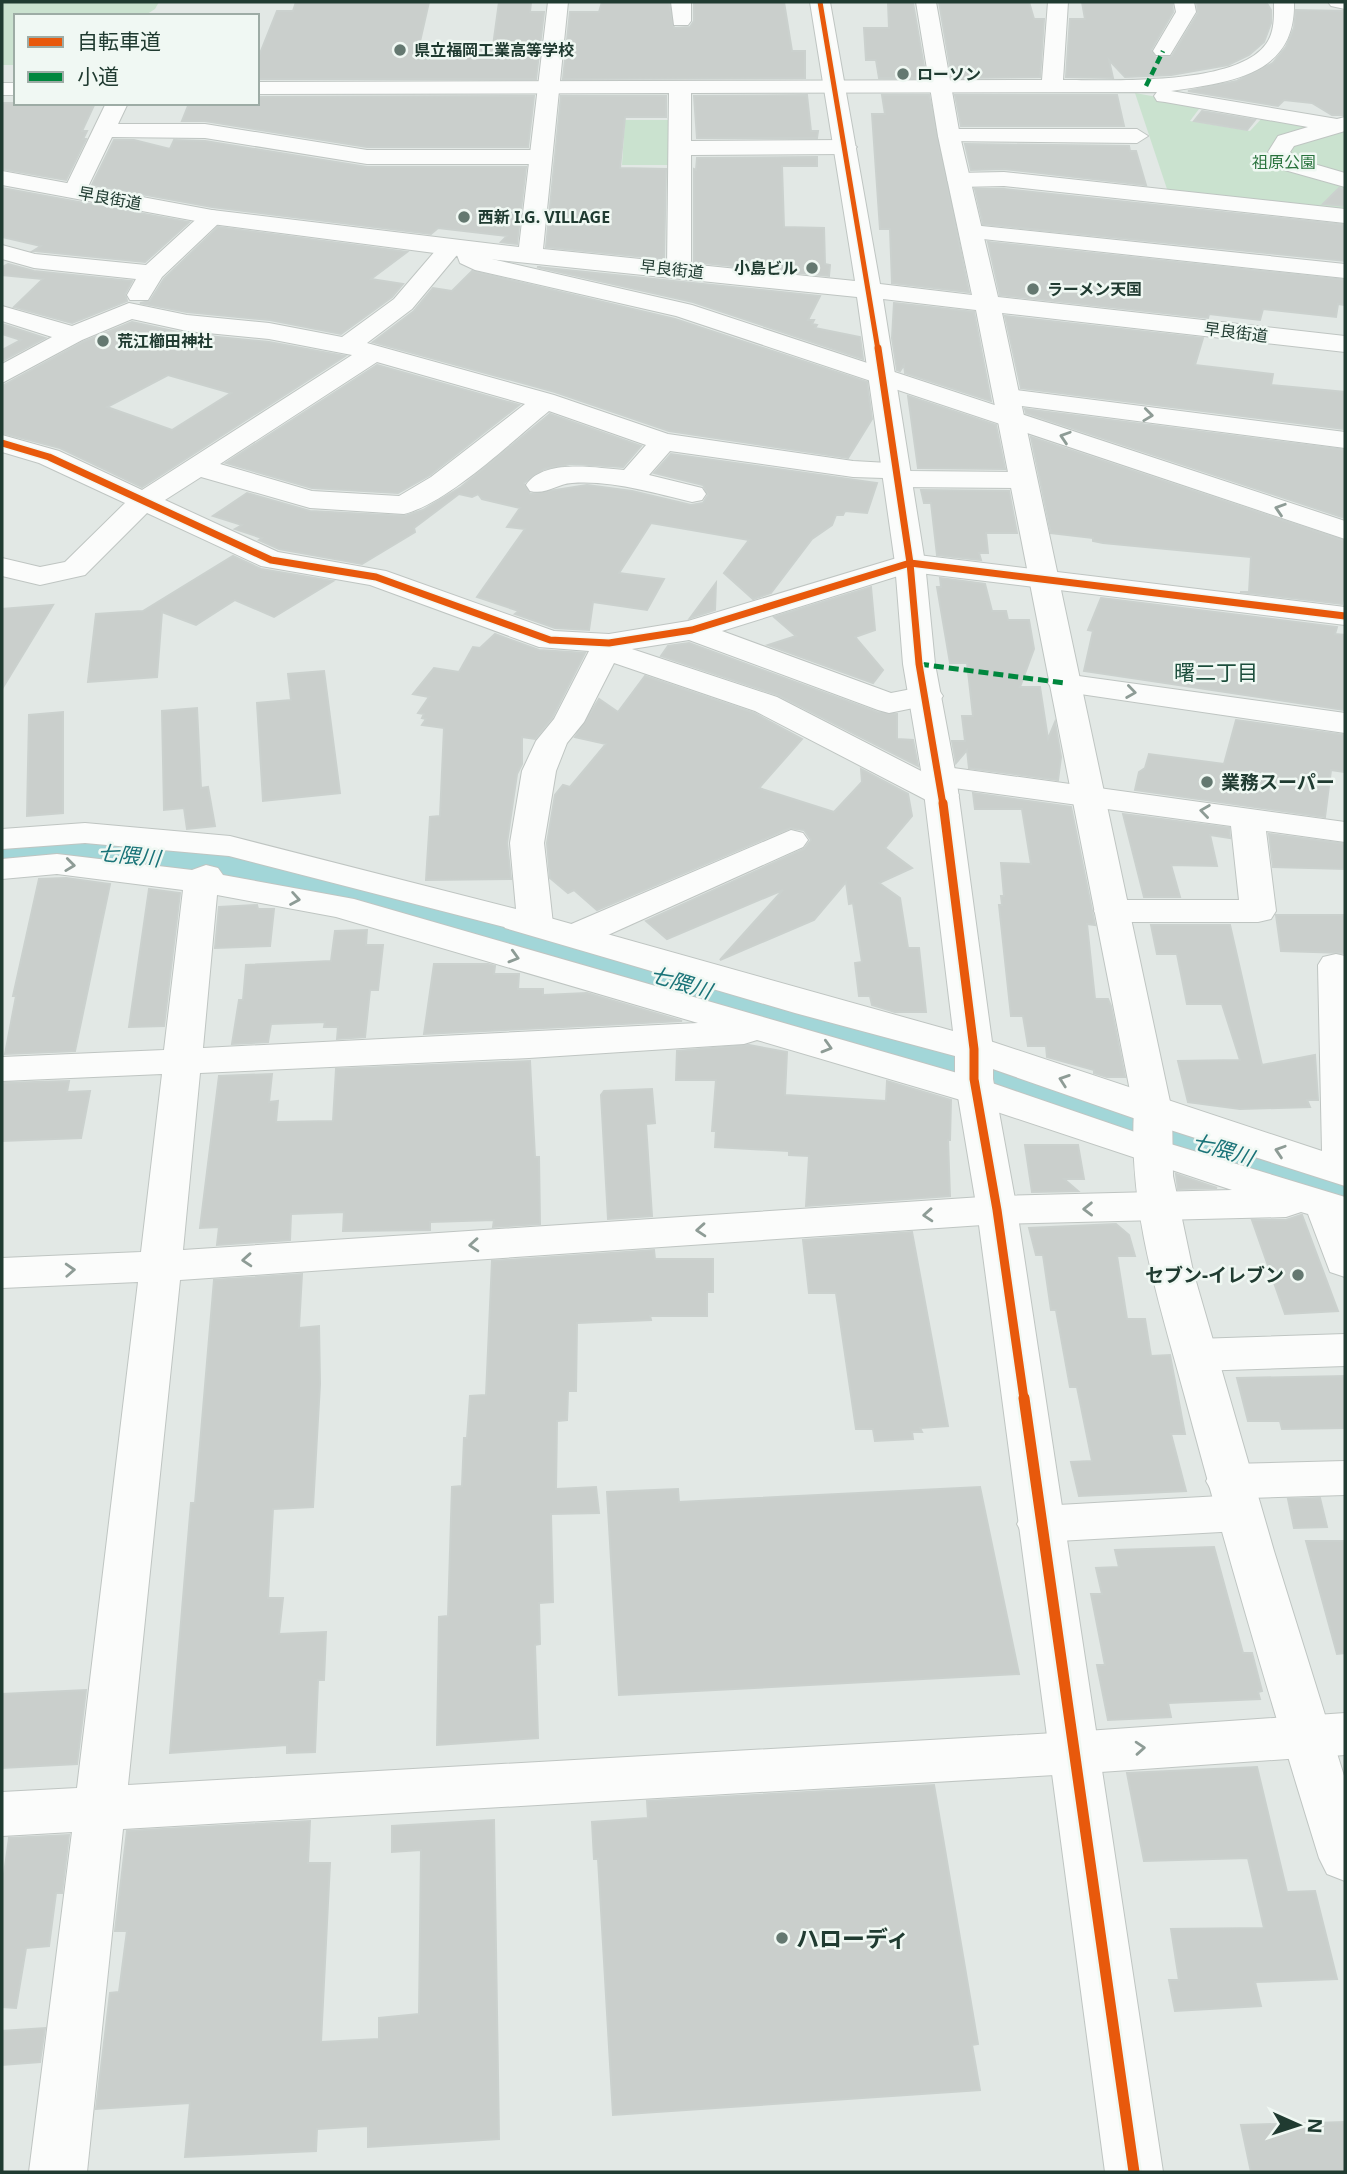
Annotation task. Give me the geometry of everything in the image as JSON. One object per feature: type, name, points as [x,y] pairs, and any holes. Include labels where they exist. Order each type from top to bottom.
[{"type":"street","points":[[530,256],[558,2]]},
{"type":"street","points":[[820,2],[846,147],[910,563],[919,664],[927,696],[941,785],[975,1070],[1134,2172]]},
{"type":"street","points":[[926,2],[939,87],[958,180],[972,232],[1009,407],[1021,480],[1112,911],[1151,1132],[1156,1208],[1234,1497],[1326,1735],[1345,1858]]},
{"type":"street","points":[[1052,87],[1058,2]]},
{"type":"street","points":[[1163,51],[1186,12],[1184,2]]},
{"type":"street","points":[[259,88],[1132,87],[1199,81],[1255,62],[1273,50],[1283,27],[1284,2]]},
{"type":"street","points":[[1338,2],[1345,3]]},
{"type":"street","points":[[1132,87],[1152,93],[1341,125]]},
{"type":"street","points":[[1132,87],[1137,136],[1155,195]]},
{"type":"street","points":[[679,269],[680,88]]},
{"type":"street","points":[[75,191],[116,105]]},
{"type":"street","points":[[1341,125],[1286,141],[1279,152],[1289,164],[1345,180]]},
{"type":"street","points":[[105,131],[205,131],[367,157],[541,158]]},
{"type":"street","points":[[949,136],[1137,136]]},
{"type":"street","points":[[680,148],[846,147]]},
{"type":"street","name":"早良街道","points":[[2,178],[212,217],[459,249],[679,269],[1345,344]]},
{"type":"street","points":[[958,180],[1004,179],[1345,216]]},
{"type":"street","points":[[129,311],[152,273],[212,217]]},
{"type":"street","points":[[972,232],[1345,271]]},
{"type":"street","points":[[2,567],[40,576],[75,569],[141,503],[198,467],[360,350],[459,249],[484,265],[683,310],[882,376],[1009,407],[1345,530]]},
{"type":"street","points":[[2,252],[34,261],[152,273]]},
{"type":"street","points":[[2,375],[73,335],[129,311],[187,323],[270,331],[360,350],[545,401],[663,442],[897,475],[1021,480]]},
{"type":"street","points":[[2,313],[73,335]]},
{"type":"street","points":[[198,467],[310,499],[404,505],[441,483],[545,401]]},
{"type":"street","points":[[1009,407],[1345,440]]},
{"type":"street","points":[[631,479],[663,442]]},
{"type":"street","points":[[2,443],[49,457],[141,503],[271,560],[376,577],[551,640],[607,646],[766,704],[941,785],[1088,794],[1345,832]]},
{"type":"street","points":[[540,485],[567,474],[631,479],[692,494]]},
{"type":"street","points":[[607,646],[692,630],[910,563],[1345,615]]},
{"type":"street","points":[[692,630],[889,703],[927,696]]},
{"type":"street","points":[[527,922],[527,843],[539,771],[552,741],[568,722],[607,646]]},
{"type":"street","points":[[1064,683],[1345,723]]},
{"type":"street","points":[[1112,911],[1258,911],[1247,818]]},
{"type":"street","points":[[2,839],[85,833],[215,865],[527,922],[808,1005],[975,1070],[1334,1192]]},
{"type":"street","points":[[575,936],[791,840]]},
{"type":"street","points":[[2,869],[57,864],[215,865],[341,907],[771,1031],[975,1070]]},
{"type":"street","points":[[58,2172],[184,1061],[215,865]]},
{"type":"street","points":[[1336,965],[1334,1192],[1345,1262]]},
{"type":"street","points":[[2,1069],[529,1046],[771,1031]]},
{"type":"street","points":[[2,1273],[162,1266],[997,1210],[1156,1208],[1334,1192]]},
{"type":"street","points":[[1196,1356],[1345,1350]]},
{"type":"street","points":[[1040,1524],[1234,1497],[1345,1478]]},
{"type":"street","points":[[2,1814],[1072,1753],[1326,1735]]},
{"type":"green space","points":[[2,2],[159,2],[147,14],[14,14],[14,65],[2,65]]},
{"type":"green space","name":"祖原公園","points":[[1135,93],[1202,105],[1190,121],[1250,131],[1263,117],[1345,123],[1345,212],[1168,192]]},
{"type":"green space","points":[[625,120],[674,120],[673,165],[622,165]]},
{"type":"water","points":[[1022,1075],[1123,1109],[1124,1126],[1022,1097]]},
{"type":"water","points":[[1182,1129],[1345,1179],[1345,1198],[1176,1147]]},
{"type":"building","name":"県立福岡工業高等学校","points":[[296,2],[429,2],[419,46],[493,46],[499,2],[531,2],[530,12],[544,12],[536,79],[259,79],[259,56],[277,11],[293,11]]},
{"type":"building","points":[[602,2],[669,2],[674,28],[690,27],[694,21],[694,2],[784,2],[792,51],[805,51],[805,78],[563,79],[570,12],[599,12]]},
{"type":"building","points":[[888,2],[913,3],[926,78],[879,78],[876,60],[866,60],[864,28],[889,28]]},
{"type":"building","points":[[939,2],[1029,2],[1034,19],[1044,19],[1040,77],[952,78]]},
{"type":"building","points":[[1082,2],[1172,2],[1173,12],[1151,50],[1156,58],[1172,56],[1198,13],[1197,3],[1266,2],[1271,10],[1271,23],[1264,42],[1249,55],[1228,65],[1171,75],[1125,77],[1109,60],[1113,78],[1066,77],[1070,19],[1085,19]]},
{"type":"building","points":[[1296,10],[1345,11],[1345,115],[1332,115],[1312,103],[1284,100],[1278,106],[1188,91],[1237,81],[1273,63],[1286,47],[1294,28]]},
{"type":"building","points":[[807,95],[811,131],[818,131],[817,138],[697,138],[694,96]]},
{"type":"building","points":[[882,95],[929,95],[969,292],[892,283],[890,229],[880,229],[872,114],[885,114]]},
{"type":"building","points":[[955,95],[1117,95],[1124,126],[961,126]]},
{"type":"building","points":[[534,96],[528,147],[367,147],[205,121],[182,121],[188,106],[259,105],[259,97]]},
{"type":"building","points":[[561,96],[666,96],[666,117],[625,117],[620,168],[666,169],[664,259],[546,247]]},
{"type":"building","points":[[2,103],[94,105],[82,131],[87,131],[83,139],[86,139],[66,180],[2,169]]},
{"type":"building","points":[[1202,111],[1255,120],[1247,130],[1194,121]]},
{"type":"building","points":[[114,140],[134,140],[170,149],[174,140],[205,141],[367,167],[526,167],[517,244],[501,242],[507,236],[438,228],[431,234],[212,207],[92,185]]},
{"type":"building","points":[[965,144],[1129,146],[1130,151],[1136,151],[1146,185],[1004,169],[971,170]]},
{"type":"building","points":[[817,157],[817,166],[782,166],[784,227],[824,228],[825,264],[830,265],[829,276],[694,262],[694,169],[696,170],[697,158]]},
{"type":"building","points":[[2,188],[189,222],[145,262],[33,251],[41,246],[2,237]]},
{"type":"building","points":[[1339,188],[1345,189],[1345,206],[1323,204]]},
{"type":"building","points":[[975,189],[1004,189],[1345,225],[1345,261],[983,224]]},
{"type":"building","points":[[218,227],[407,252],[371,279],[403,284],[392,297],[341,334],[270,320],[187,312],[140,303],[150,301],[164,279]]},
{"type":"building","points":[[988,242],[1345,280],[1345,305],[1338,304],[1336,317],[1263,309],[1260,320],[1209,314],[1208,318],[1000,295]]},
{"type":"building","points":[[8,264],[34,271],[132,281],[125,294],[127,301],[72,323],[14,307],[43,279],[2,275],[2,267]]},
{"type":"building","points":[[537,267],[820,296],[808,320],[814,320],[812,324],[817,325],[815,328],[860,337],[863,359],[693,302]]},
{"type":"building","points":[[472,271],[675,319],[867,382],[872,419],[848,458],[669,431],[555,392],[373,342],[414,311],[433,288],[452,291]]},
{"type":"building","points":[[894,303],[974,312],[991,401],[905,373],[904,365],[900,371],[897,370],[892,338]]},
{"type":"building","points":[[1005,316],[1203,338],[1195,365],[1273,374],[1271,385],[1345,392],[1345,429],[1021,388]]},
{"type":"building","points":[[132,322],[187,334],[269,342],[345,356],[142,487],[60,448],[2,433],[2,386],[83,342]],"holes":[[[168,375],[231,393],[172,430],[107,407]]]},
{"type":"building","points":[[2,324],[45,338],[2,361],[2,350],[21,340],[2,334]]},
{"type":"building","points":[[377,365],[519,405],[430,475],[398,493],[312,488],[226,463]]},
{"type":"building","points":[[908,396],[996,425],[1005,469],[918,468]]},
{"type":"building","points":[[1025,409],[1345,450],[1345,518],[1026,413]]},
{"type":"building","points":[[550,414],[641,446],[623,467],[571,464],[544,469],[524,483],[530,494],[587,485],[632,491],[691,505],[703,503],[708,495],[703,485],[654,473],[671,454],[877,483],[867,513],[845,511],[843,515],[836,515],[832,525],[812,539],[771,593],[753,599],[724,573],[749,540],[651,523],[619,573],[664,579],[647,610],[593,602],[589,630],[555,628],[515,614],[519,611],[477,597],[525,529],[507,527],[520,508],[482,499],[478,494],[472,497],[459,494],[414,528],[415,532],[362,564],[279,549],[259,540],[262,538],[235,529],[242,525],[213,516],[247,493],[310,511],[405,516],[423,510],[461,487]]},
{"type":"building","points":[[1031,437],[1345,541],[1345,590],[1342,604],[1240,592],[1249,592],[1251,557],[1103,543],[1093,541],[1093,538],[1051,533]]},
{"type":"building","points":[[921,490],[1009,491],[1017,533],[986,533],[988,553],[979,553],[981,560],[937,555],[931,503],[924,503]]},
{"type":"building","points":[[233,556],[261,569],[333,581],[274,617],[235,600],[196,625],[162,612],[157,677],[88,682],[96,614],[143,611]]},
{"type":"building","points":[[940,578],[985,584],[992,611],[1006,611],[1008,620],[1029,620],[1034,649],[1020,687],[1040,687],[1048,739],[1055,722],[1061,757],[1058,780],[969,768],[967,750],[956,763],[952,741],[965,741],[962,716],[973,716],[967,663],[950,663],[937,587],[941,587]]},
{"type":"building","points":[[716,583],[715,610],[690,618]]},
{"type":"building","points":[[871,587],[875,630],[855,637],[883,670],[873,683],[768,645],[796,636],[774,617]]},
{"type":"building","points":[[1101,598],[1337,627],[1335,634],[1345,635],[1345,710],[1084,671],[1093,631],[1088,630]]},
{"type":"building","points":[[53,605],[2,689],[2,609]]},
{"type":"building","points":[[495,634],[539,650],[585,653],[552,718],[535,739],[522,737],[522,764],[517,774],[507,843],[511,879],[426,880],[430,817],[440,816],[444,728],[422,725],[426,719],[422,718],[424,714],[418,713],[429,697],[413,694],[434,668],[459,672],[473,647],[480,648]]},
{"type":"building","points":[[689,643],[877,712],[897,714],[897,739],[913,740],[918,766],[778,695],[661,656],[668,646]]},
{"type":"building","points":[[324,671],[340,793],[263,801],[257,703],[291,700],[288,674]]},
{"type":"building","points":[[645,676],[754,713],[802,739],[759,788],[834,812],[862,782],[861,769],[908,794],[912,816],[885,848],[912,868],[879,883],[900,898],[908,948],[919,948],[926,1012],[895,1012],[872,1005],[870,996],[859,996],[855,963],[862,962],[853,903],[849,904],[846,882],[814,920],[720,960],[783,890],[667,939],[646,921],[804,849],[811,840],[804,830],[790,828],[597,910],[574,890],[568,893],[550,878],[547,843],[555,795],[563,785],[570,787],[606,744],[575,737],[599,699],[618,712]]},
{"type":"building","points":[[197,708],[201,788],[208,787],[215,826],[187,829],[184,808],[164,810],[162,711]]},
{"type":"building","points":[[63,712],[63,813],[27,816],[29,715]]},
{"type":"building","points":[[1236,720],[1345,735],[1345,772],[1331,770],[1325,817],[1135,790],[1139,772],[1145,768],[1149,754],[1224,764]]},
{"type":"building","points":[[973,793],[1071,807],[1095,925],[1087,924],[1095,999],[1108,999],[1111,1006],[1125,1077],[1107,1077],[1094,1073],[1094,1070],[1047,1057],[1046,1046],[1028,1046],[1023,1016],[1011,1016],[999,905],[1002,905],[1001,896],[1004,896],[1001,863],[1031,864],[1022,809],[975,809]]},
{"type":"building","points":[[1123,814],[1229,828],[1230,838],[1210,835],[1217,866],[1171,865],[1180,897],[1144,897]]},
{"type":"building","points":[[1269,834],[1345,844],[1345,869],[1273,867]]},
{"type":"building","points":[[66,878],[110,884],[75,1051],[5,1054],[16,996],[13,996],[39,879]]},
{"type":"building","points":[[149,889],[180,893],[164,1026],[129,1027]]},
{"type":"building","points":[[257,905],[258,909],[274,909],[270,946],[215,948],[219,907]]},
{"type":"building","points":[[1276,915],[1345,915],[1345,953],[1281,951]]},
{"type":"building","points":[[1151,925],[1230,925],[1262,1065],[1315,1055],[1318,1100],[1307,1100],[1310,1107],[1240,1109],[1188,1102],[1178,1061],[1240,1060],[1222,1004],[1187,1004],[1177,954],[1157,954]]},
{"type":"building","points":[[367,930],[366,945],[383,945],[378,990],[370,990],[365,1037],[337,1039],[338,1027],[324,1027],[325,1022],[271,1024],[268,1042],[232,1044],[239,1000],[243,1000],[246,965],[331,961],[335,931]]},
{"type":"building","points":[[434,964],[488,964],[495,966],[494,974],[519,974],[518,989],[543,989],[543,995],[587,993],[682,1021],[424,1034]]},
{"type":"building","points":[[749,1045],[787,1052],[785,1095],[886,1101],[887,1081],[951,1100],[948,1140],[950,1196],[806,1206],[809,1156],[789,1155],[789,1151],[715,1147],[716,1131],[712,1131],[716,1080],[676,1080],[677,1051]]},
{"type":"building","points":[[530,1061],[535,1157],[539,1157],[540,1224],[493,1227],[494,1220],[430,1222],[430,1230],[343,1231],[344,1212],[291,1214],[290,1240],[217,1245],[219,1227],[200,1228],[219,1076],[272,1074],[269,1102],[278,1101],[276,1122],[333,1121],[336,1069]]},
{"type":"building","points":[[69,1081],[67,1092],[90,1091],[81,1138],[2,1141],[2,1083]]},
{"type":"building","points":[[652,1089],[655,1123],[646,1124],[652,1216],[608,1219],[601,1095],[604,1091]]},
{"type":"building","points":[[1025,1145],[1078,1145],[1084,1179],[1064,1179],[1078,1191],[1032,1192]]},
{"type":"building","points":[[1176,1174],[1217,1188],[1178,1189]]},
{"type":"building","name":"セブン-イレブン","points":[[1302,1215],[1338,1311],[1285,1314],[1252,1220],[1286,1220]]},
{"type":"building","points":[[1116,1224],[1129,1235],[1135,1256],[1117,1256],[1127,1319],[1145,1319],[1151,1356],[1170,1355],[1185,1434],[1171,1434],[1186,1491],[1079,1496],[1071,1462],[1092,1461],[1077,1387],[1070,1387],[1056,1310],[1051,1310],[1043,1255],[1036,1255],[1029,1228]]},
{"type":"building","points":[[912,1232],[948,1426],[920,1428],[922,1432],[912,1432],[913,1439],[875,1441],[873,1429],[856,1429],[836,1293],[809,1293],[803,1240]]},
{"type":"building","points":[[654,1250],[655,1259],[713,1259],[713,1292],[707,1292],[707,1316],[650,1316],[651,1320],[577,1323],[576,1391],[568,1391],[567,1420],[557,1421],[556,1489],[596,1487],[599,1513],[551,1514],[553,1602],[539,1603],[540,1644],[535,1645],[538,1738],[437,1745],[439,1617],[448,1616],[452,1487],[462,1486],[464,1438],[467,1438],[470,1396],[486,1395],[492,1261]]},
{"type":"building","points":[[302,1274],[299,1328],[319,1326],[320,1384],[313,1507],[273,1509],[268,1598],[283,1598],[279,1634],[326,1632],[324,1680],[318,1680],[315,1752],[287,1753],[287,1745],[170,1753],[191,1503],[195,1503],[214,1280]]},
{"type":"building","points":[[1345,1376],[1345,1428],[1282,1429],[1280,1421],[1248,1421],[1237,1378]]},
{"type":"building","points":[[980,1487],[1019,1674],[619,1695],[607,1492],[678,1489],[679,1502]]},
{"type":"building","points":[[1320,1498],[1327,1527],[1294,1528],[1288,1499]]},
{"type":"building","points":[[1306,1541],[1345,1541],[1345,1653],[1337,1654]]},
{"type":"building","points":[[1214,1547],[1243,1653],[1252,1653],[1262,1691],[1258,1692],[1260,1699],[1168,1703],[1171,1717],[1108,1720],[1097,1665],[1105,1665],[1091,1594],[1102,1594],[1096,1568],[1119,1567],[1115,1550]]},
{"type":"building","points":[[86,1690],[77,1764],[2,1768],[2,1694]]},
{"type":"building","points":[[1257,1767],[1287,1892],[1315,1891],[1337,1979],[1255,1982],[1261,2006],[1175,2011],[1169,1980],[1179,1980],[1171,1929],[1264,1928],[1248,1858],[1144,1861],[1127,1773]]},
{"type":"building","points":[[934,1785],[978,2044],[972,2045],[980,2090],[613,2115],[598,1859],[594,1859],[592,1822],[648,1818],[647,1801]]},
{"type":"building","points":[[494,1820],[499,2139],[368,2147],[368,2126],[317,2129],[316,2151],[185,2157],[190,2103],[96,2109],[110,1993],[119,1992],[127,1931],[115,1931],[127,1831],[310,1821],[308,1863],[330,1863],[321,2042],[379,2039],[379,2018],[419,2014],[421,1850],[392,1852],[392,1826]]},
{"type":"building","points":[[69,1835],[62,1893],[56,1893],[49,1946],[26,1948],[16,2008],[2,2007],[2,1888],[9,1838]]},
{"type":"building","points":[[45,2028],[40,2062],[2,2065],[2,2031]]},
{"type":"building","points":[[1345,2122],[1345,2172],[1251,2172],[1241,2125]]},
{"type":"waterway","name":"七隈川","points":[[2,854],[127,854],[189,861],[313,884],[374,899],[710,991],[1345,1187]]},
{"type":"marked path","points":[[1146,86],[1163,51]]},
{"type":"marked path","points":[[919,664],[1064,683]]},
{"type":"cycle path","points":[[820,2],[869,291],[910,563],[919,664],[939,776],[974,1049],[974,1079],[997,1210],[1134,2172]]},
{"type":"cycle path","points":[[2,443],[49,457],[271,560],[376,577],[550,640],[609,643],[692,630],[910,563],[1345,616]]},
{"type":"place","name":"県立福岡工業高等学校","points":[[400,50]]},
{"type":"place","name":"ローソン","points":[[903,74]]},
{"type":"place","name":"西新 I.G. VILLAGE","points":[[464,217]]},
{"type":"place","name":"小島ビル","points":[[812,268]]},
{"type":"place","name":"ラーメン天国","points":[[1033,289]]},
{"type":"place","name":"荒江櫛田神社","points":[[103,341]]},
{"type":"place","name":"業務スーパー","points":[[1207,782]]},
{"type":"place","name":"セブン-イレブン","points":[[1298,1275]]},
{"type":"place","name":"ハローディ","points":[[782,1938]]},
{"type":"district","name":"曙二丁目","points":[[1216,672]]}]
